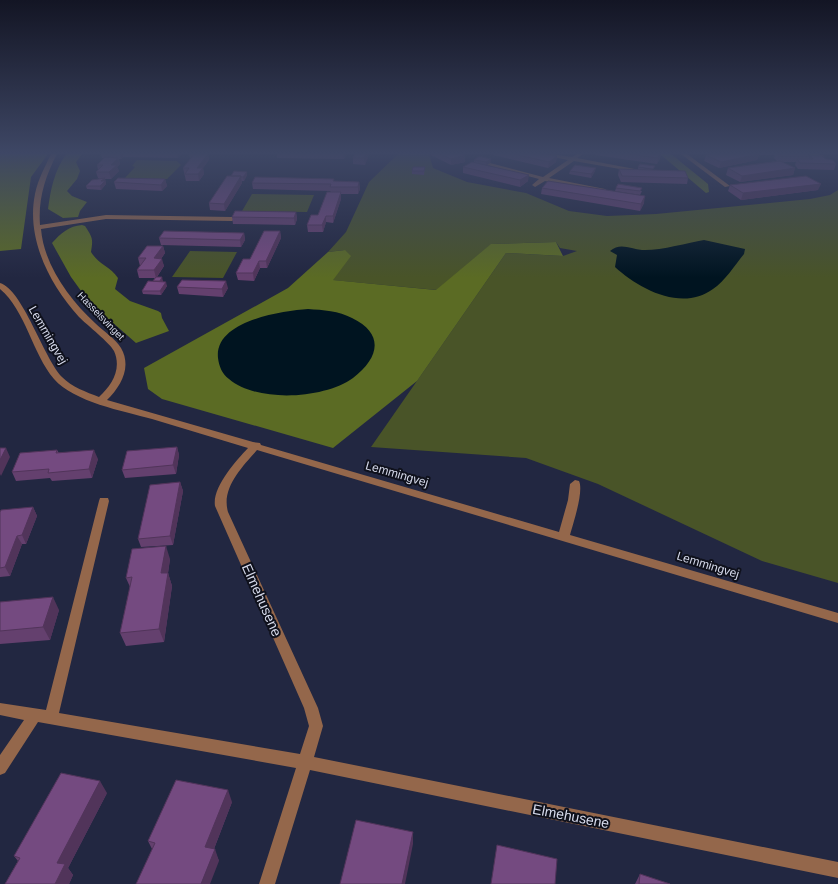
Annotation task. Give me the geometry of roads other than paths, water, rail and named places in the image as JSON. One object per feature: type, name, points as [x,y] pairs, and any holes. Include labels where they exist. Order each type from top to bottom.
[{"type":"street","name":"Hasselsvinget","points":[[38,195],[36,228],[44,254],[59,286],[74,306],[117,348],[120,353],[122,364],[118,383],[101,402]]},
{"type":"street","points":[[36,228],[106,217],[232,219]]},
{"type":"street","name":"Lemmingvej","points":[[0,285],[5,288],[13,300],[50,368],[59,379],[81,393],[101,402],[564,536],[838,618]]},
{"type":"street","name":"Elmehusene","points":[[256,446],[240,463],[226,484],[219,500],[222,512],[311,708],[316,726],[267,884]]},
{"type":"street","points":[[564,536],[574,500],[575,484]]},
{"type":"street","points":[[51,718],[104,501]]},
{"type":"street","name":"Elmehusene","points":[[0,709],[305,762],[838,870]]},
{"type":"street","points":[[0,768],[34,715]]},
{"type":"water","points":[[704,240],[745,249],[744,254],[717,286],[701,296],[688,298],[675,298],[661,295],[636,283],[615,267],[617,255],[610,251],[614,248],[622,246],[649,250]]},
{"type":"water","points":[[308,309],[331,311],[342,314],[363,324],[370,331],[374,339],[375,346],[373,354],[362,370],[353,378],[340,385],[308,394],[273,395],[256,392],[241,387],[224,375],[218,358],[220,345],[227,335],[251,320],[282,312]]}]
